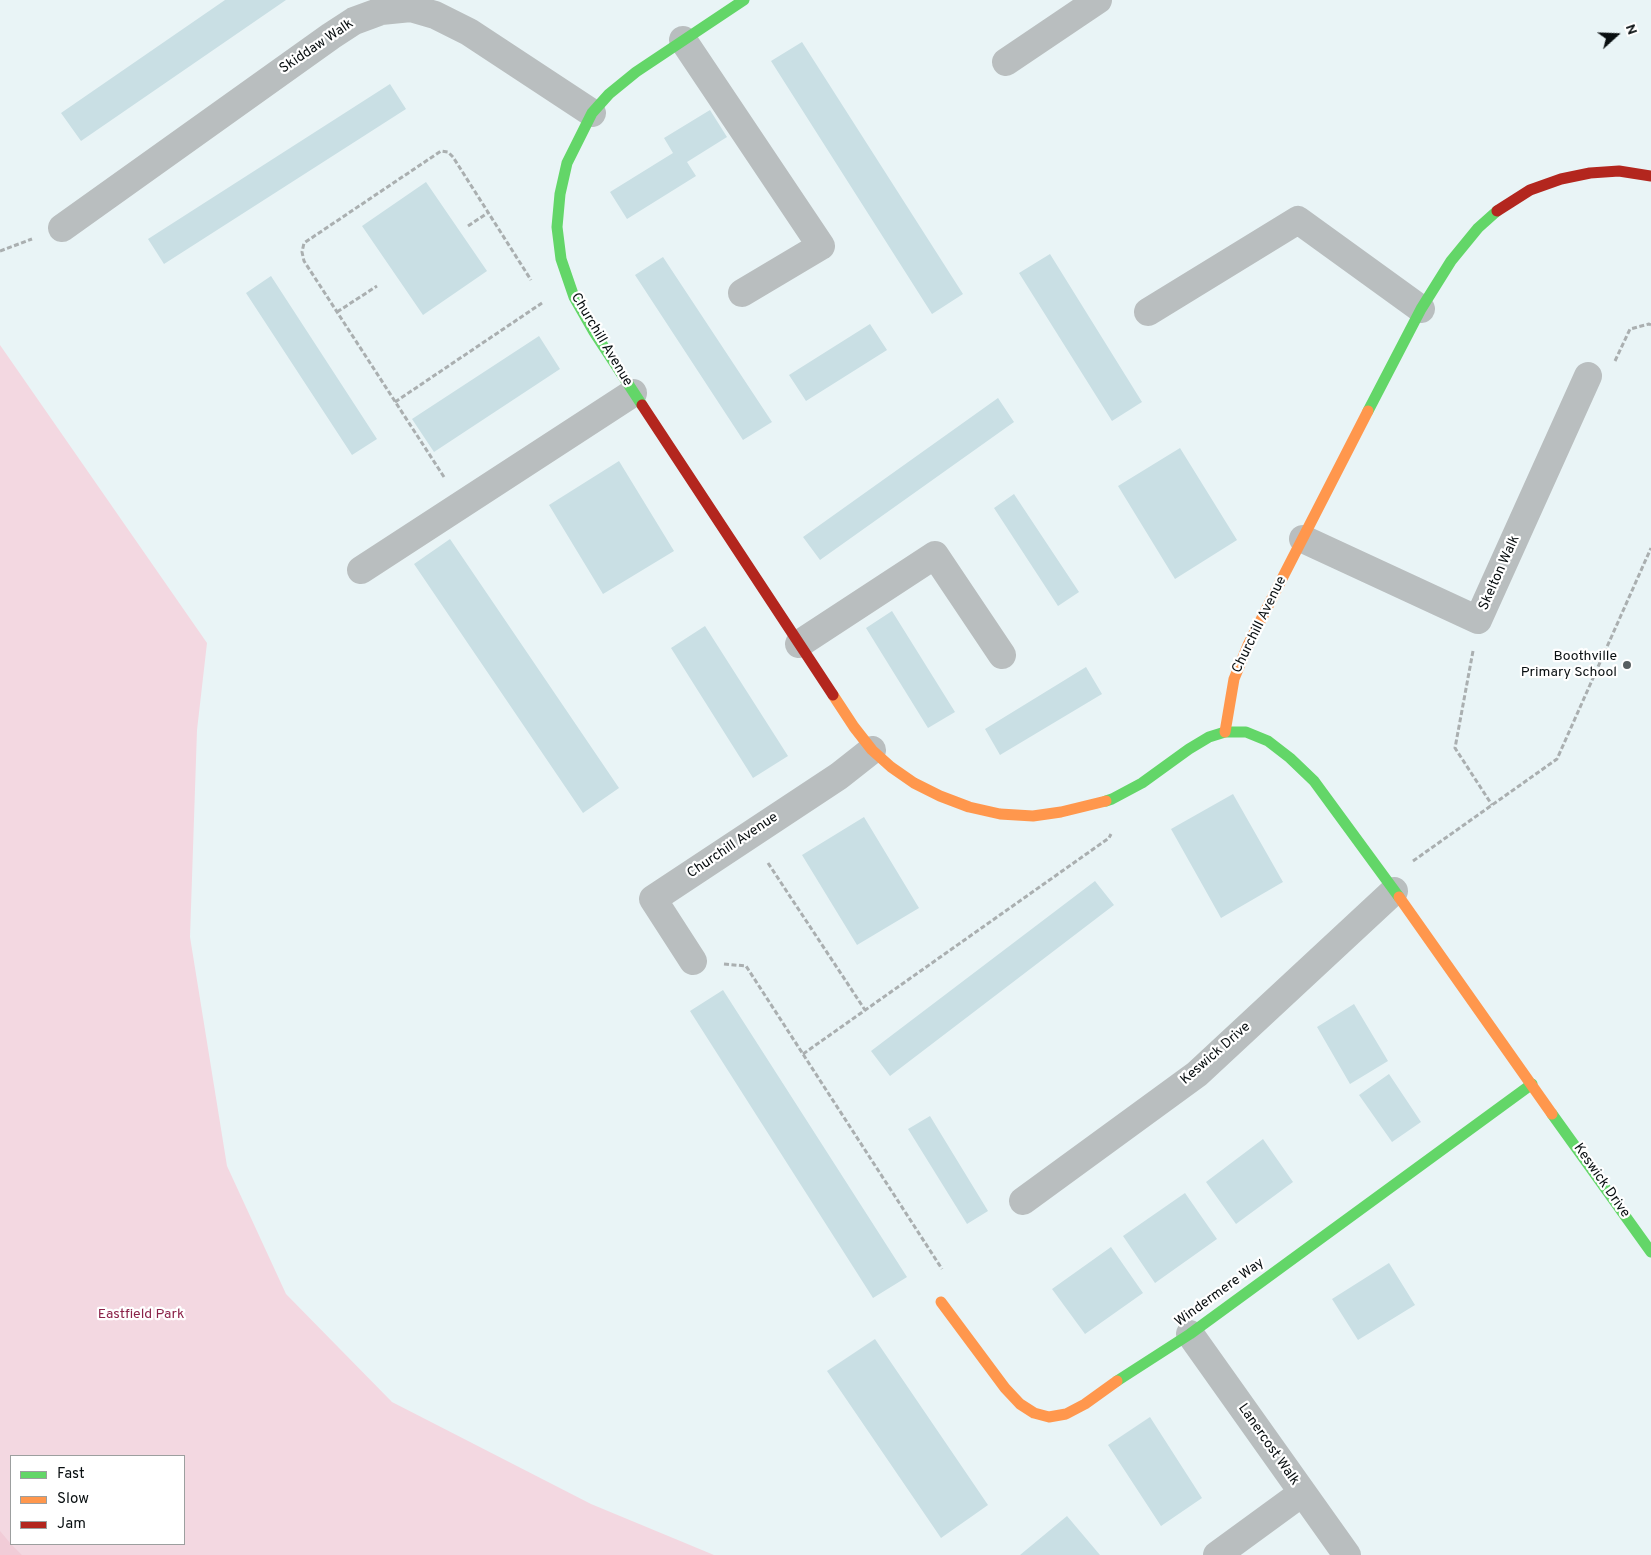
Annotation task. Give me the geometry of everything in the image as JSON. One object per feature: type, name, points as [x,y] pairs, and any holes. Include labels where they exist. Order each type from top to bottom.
[{"type":"street","name":"Churchill Avenue","points":[[744,0],[683,40],[616,88],[592,112],[566,163],[560,194],[557,228],[561,260],[574,297],[594,332],[854,727],[872,750],[891,767],[914,783],[940,796],[969,807],[1000,814],[1033,816],[1070,810],[1112,799],[1142,783],[1209,737],[1225,732],[1234,679],[1248,645],[1421,309],[1451,261],[1478,228],[1503,206],[1530,190],[1561,179],[1590,173],[1619,171],[1651,176]]},
{"type":"street","points":[[1006,62],[1098,0]]},
{"type":"street","name":"Skiddaw Walk","points":[[62,228],[331,36],[354,21],[381,11],[410,8],[435,15],[469,32],[592,112]]},
{"type":"street","points":[[683,40],[821,246],[742,293]]},
{"type":"street","points":[[1148,312],[1298,220],[1421,309]]},
{"type":"street","name":"Skelton Walk","points":[[1303,539],[1478,620],[1588,376]]},
{"type":"street","name":"Churchill Avenue","points":[[361,570],[633,393]]},
{"type":"street","points":[[799,644],[935,555],[1002,655]]},
{"type":"street","name":"Keswick Drive","points":[[1225,732],[1246,732],[1268,741],[1290,758],[1314,781],[1651,1252]]},
{"type":"street","name":"Churchill Avenue","points":[[693,961],[653,899],[839,776],[872,750]]},
{"type":"street","name":"Keswick Drive","points":[[1023,1201],[1197,1074],[1390,886]]},
{"type":"street","name":"Windermere Way","points":[[941,1302],[1005,1388],[1020,1404],[1034,1414],[1049,1417],[1066,1414],[1085,1404],[1130,1371],[1190,1334],[1532,1084]]},
{"type":"street","name":"Lanercost Walk","points":[[1190,1334],[1347,1555]]},
{"type":"street","points":[[1217,1555],[1302,1493]]},
{"type":"path","points":[[461,505],[304,261],[302,252],[304,243],[441,151],[448,152],[535,285]]},
{"type":"path","points":[[468,226],[489,212]]},
{"type":"path","points":[[337,312],[377,286]]},
{"type":"path","points":[[395,402],[545,301]]},
{"type":"path","points":[[1588,376],[1612,366],[1630,329],[1651,325]]},
{"type":"path","points":[[1390,886],[1492,805],[1557,759],[1651,548]]},
{"type":"path","points":[[1478,620],[1455,748],[1492,805]]},
{"type":"path","points":[[803,1054],[1109,838],[1114,830]]},
{"type":"path","points":[[750,835],[865,1010]]},
{"type":"path","points":[[693,961],[746,966],[942,1269],[941,1302]]},
{"type":"green space","name":"Eastfield Park","points":[[0,345],[207,643],[197,730],[190,937],[227,1166],[286,1294],[392,1402],[591,1504],[714,1555],[0,1555]]},
{"type":"shaded area","points":[[0,1531],[10,1545],[22,1555],[0,1555]]},
{"type":"building","points":[[225,0],[286,0],[81,141],[61,113]]},
{"type":"building","points":[[802,42],[963,294],[932,314],[771,61]]},
{"type":"building","points":[[390,84],[406,109],[164,264],[148,239]]},
{"type":"building","points":[[710,110],[727,137],[687,162],[696,176],[627,219],[610,192],[673,153],[664,138]]},
{"type":"building","points":[[426,182],[487,271],[423,315],[362,226]]},
{"type":"building","points":[[1050,254],[1142,402],[1112,421],[1019,273]]},
{"type":"building","points":[[663,257],[772,422],[743,440],[635,275]]},
{"type":"building","points":[[271,276],[377,439],[352,455],[246,293]]},
{"type":"building","points":[[870,324],[887,350],[806,401],[789,375]]},
{"type":"building","points":[[539,336],[560,369],[434,452],[412,419]]},
{"type":"building","points":[[998,398],[1014,422],[820,560],[803,537]]},
{"type":"building","points":[[1180,448],[1237,540],[1175,579],[1118,486]]},
{"type":"building","points":[[619,461],[674,551],[603,594],[549,505]]},
{"type":"building","points":[[1014,494],[1079,592],[1058,606],[994,508]]},
{"type":"building","points":[[450,539],[619,788],[583,813],[414,564]]},
{"type":"building","points":[[892,611],[955,712],[928,728],[866,628]]},
{"type":"building","points":[[705,626],[788,756],[753,778],[671,648]]},
{"type":"building","points":[[1086,667],[1102,694],[1000,755],[985,729]]},
{"type":"building","points":[[1233,794],[1283,882],[1221,918],[1171,829]]},
{"type":"building","points":[[864,817],[919,908],[857,945],[802,855]]},
{"type":"building","points":[[1095,881],[1114,905],[890,1076],[871,1051]]},
{"type":"building","points":[[723,990],[907,1277],[873,1298],[690,1011]]},
{"type":"building","points":[[1354,1004],[1388,1061],[1350,1084],[1317,1027]]},
{"type":"building","points":[[1389,1074],[1421,1122],[1392,1142],[1359,1095]]},
{"type":"building","points":[[930,1116],[988,1211],[967,1224],[908,1129]]},
{"type":"building","points":[[1263,1139],[1293,1182],[1236,1224],[1206,1182]]},
{"type":"building","points":[[1185,1193],[1217,1239],[1155,1283],[1123,1236]]},
{"type":"building","points":[[1111,1247],[1143,1293],[1085,1334],[1052,1289]]},
{"type":"building","points":[[1389,1263],[1415,1305],[1358,1340],[1332,1299]]},
{"type":"building","points":[[875,1339],[988,1505],[941,1538],[827,1371]]},
{"type":"building","points":[[1150,1417],[1202,1498],[1161,1526],[1108,1445]]},
{"type":"building","points":[[1067,1516],[1100,1555],[1020,1555]]},
{"type":"traffic: fast","points":[[642,405],[594,332],[574,297],[561,259],[557,227],[560,194],[567,163],[592,113],[609,94],[636,72],[744,0]]},
{"type":"traffic: fast","points":[[1368,411],[1421,309],[1451,261],[1478,228],[1497,211]]},
{"type":"traffic: fast","points":[[1106,801],[1142,783],[1209,737],[1225,732],[1246,732],[1268,741],[1290,758],[1314,781],[1399,897]]},
{"type":"traffic: fast","points":[[1117,1381],[1190,1334],[1532,1084]]},
{"type":"traffic: fast","points":[[1552,1114],[1651,1252]]},
{"type":"traffic: slow","points":[[1225,732],[1234,679],[1248,645],[1368,411]]},
{"type":"traffic: slow","points":[[833,695],[872,750],[891,767],[914,783],[940,796],[969,807],[1000,814],[1033,816],[1061,812],[1106,801]]},
{"type":"traffic: slow","points":[[1399,897],[1552,1114]]},
{"type":"traffic: slow","points":[[941,1302],[1005,1388],[1020,1404],[1034,1413],[1049,1417],[1066,1414],[1085,1404],[1117,1381]]},
{"type":"traffic: jam","points":[[1497,211],[1530,190],[1561,179],[1590,173],[1619,171],[1651,176]]},
{"type":"traffic: jam","points":[[642,405],[833,695]]},
{"type":"place","name":"Boothville Primary School","points":[[1627,665]]}]
